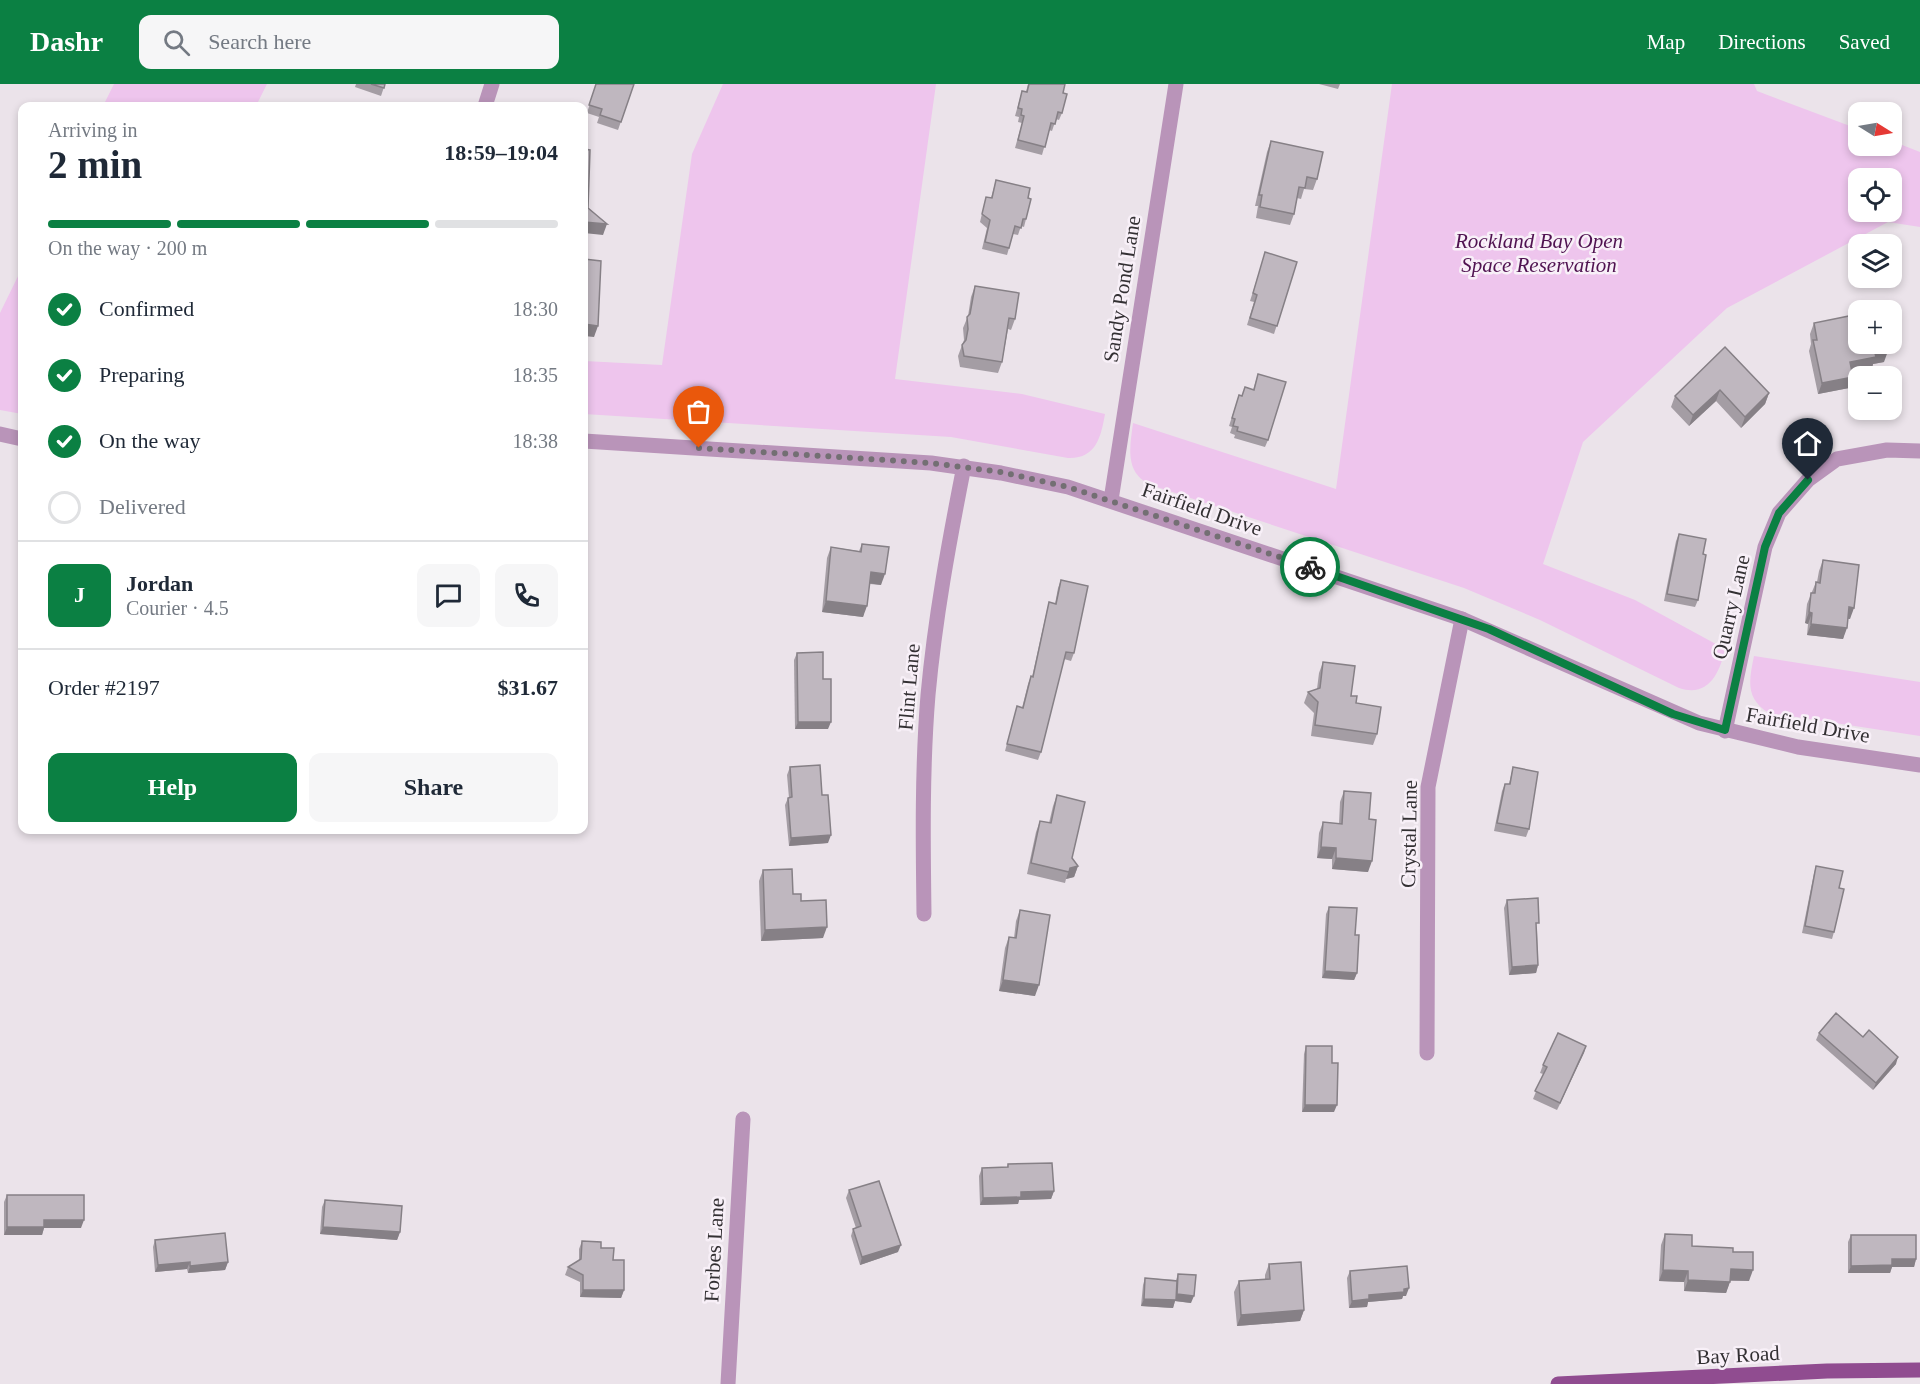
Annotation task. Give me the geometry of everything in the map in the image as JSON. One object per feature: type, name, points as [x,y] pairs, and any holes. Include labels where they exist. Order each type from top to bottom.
[{"type":"main road","name":"Bay Road","points":[[1558,1384],[1827,1371],[1920,1370]]},
{"type":"street","points":[[486,102],[492,84]]},
{"type":"street","name":"Sandy Pond Lane","points":[[1111,500],[1176,84]]},
{"type":"street","points":[[0,434],[18,438]]},
{"type":"street","name":"Fairfield Drive","points":[[588,441],[964,466],[1068,487],[1462,619],[1516,640],[1673,714],[1725,730],[1798,747],[1920,765]]},
{"type":"street","name":"Quarry Lane","points":[[1725,730],[1765,547],[1779,513],[1808,480],[1837,459],[1887,450],[1920,451]]},
{"type":"street","name":"Flint Lane","points":[[924,914],[923,784],[928,696],[942,578],[964,466]]},
{"type":"street","name":"Crystal Lane","points":[[1427,1053],[1428,787],[1462,619]]},
{"type":"street","name":"Forbes Lane","points":[[728,1384],[743,1119]]},
{"type":"green space","points":[[114,84],[267,84],[258,102],[105,102]]},
{"type":"green space","points":[[723,84],[936,84],[895,379],[1022,394],[1105,414],[1096,445],[1085,455],[1068,458],[951,437],[588,414],[588,361],[662,365],[692,154]]},
{"type":"green space","name":"Rockland Bay Open Space Reservation","points":[[1392,84],[1754,84],[1757,91],[1848,125],[1848,156],[1902,156],[1902,145],[1920,152],[1920,227],[1888,222],[1866,234],[1848,234],[1848,243],[1727,308],[1583,442],[1543,564],[1635,600],[1725,649],[1716,674],[1705,686],[1698,689],[1679,688],[1540,620],[1464,588],[1151,485],[1136,474],[1133,466],[1130,450],[1133,423],[1336,489]]},
{"type":"green space","points":[[18,276],[18,413],[0,410],[0,313]]},
{"type":"green space","points":[[1754,656],[1920,682],[1920,736],[1769,713],[1761,708],[1752,695],[1750,681]]},
{"type":"building","points":[[371,84],[385,84],[384,88]]},
{"type":"building","points":[[596,84],[634,84],[621,122],[600,115],[602,109],[589,105]]},
{"type":"building","points":[[1029,84],[1065,84],[1063,93],[1067,94],[1062,113],[1058,112],[1055,124],[1051,123],[1045,147],[1018,140],[1024,116],[1021,115],[1022,109],[1018,108],[1022,91],[1027,92]]},
{"type":"building","points":[[1271,141],[1323,152],[1317,179],[1307,177],[1305,188],[1299,187],[1294,214],[1260,207],[1262,195],[1259,195]]},
{"type":"building","points":[[588,150],[590,150],[588,208]]},
{"type":"building","points":[[996,180],[1030,188],[1028,198],[1031,199],[1026,219],[1023,219],[1021,228],[1015,226],[1009,248],[985,242],[990,220],[982,214],[986,197],[992,198]]},
{"type":"building","points":[[588,208],[607,224],[588,222]]},
{"type":"building","points":[[1265,252],[1297,262],[1277,326],[1250,318],[1257,295],[1253,293]]},
{"type":"building","points":[[588,259],[601,261],[598,326],[588,325]]},
{"type":"building","points":[[975,286],[1019,293],[1015,319],[1009,318],[1002,362],[964,356],[962,345],[966,340],[967,317],[970,314]]},
{"type":"building","points":[[1848,316],[1848,354],[1875,354],[1876,357],[1850,362],[1848,378],[1822,383],[1813,340],[1817,340],[1814,323]]},
{"type":"building","points":[[1725,347],[1769,393],[1745,417],[1720,390],[1693,415],[1675,396]]},
{"type":"building","points":[[1258,374],[1286,382],[1268,440],[1237,431],[1238,427],[1233,426],[1235,419],[1232,418],[1239,395],[1242,396],[1245,387],[1254,390]]},
{"type":"building","points":[[1679,534],[1706,539],[1703,554],[1706,555],[1698,600],[1667,594]]},
{"type":"building","points":[[862,544],[889,547],[885,574],[871,572],[867,606],[826,601],[831,547],[861,552]]},
{"type":"building","points":[[1823,560],[1859,565],[1854,608],[1849,607],[1847,628],[1811,624],[1812,613],[1809,612],[1811,593],[1815,593],[1816,582],[1820,583]]},
{"type":"building","points":[[1061,580],[1088,586],[1074,653],[1066,652],[1041,752],[1007,744],[1017,706],[1023,708],[1031,676],[1033,677],[1049,602],[1056,604]]},
{"type":"building","points":[[823,652],[823,679],[831,679],[831,722],[798,722],[797,653]]},
{"type":"building","points":[[1323,662],[1355,666],[1351,696],[1357,696],[1356,703],[1381,707],[1377,734],[1315,725],[1318,702],[1308,692],[1320,688]]},
{"type":"building","points":[[820,765],[822,795],[828,795],[831,835],[791,838],[788,798],[792,797],[790,767]]},
{"type":"building","points":[[1513,767],[1538,772],[1529,829],[1497,823],[1505,784],[1510,784]]},
{"type":"building","points":[[1344,791],[1371,793],[1369,819],[1376,820],[1372,861],[1336,858],[1336,848],[1321,847],[1323,822],[1342,824]]},
{"type":"building","points":[[1057,795],[1085,802],[1072,858],[1078,866],[1070,868],[1069,872],[1031,863],[1040,821],[1051,823]]},
{"type":"building","points":[[1816,866],[1843,871],[1839,888],[1844,889],[1834,932],[1805,926]]},
{"type":"building","points":[[792,869],[793,894],[801,894],[801,901],[826,900],[827,927],[765,930],[763,870]]},
{"type":"building","points":[[1538,898],[1539,923],[1536,923],[1538,965],[1512,967],[1507,900]]},
{"type":"building","points":[[1329,907],[1357,908],[1355,935],[1359,935],[1357,973],[1325,971]]},
{"type":"building","points":[[1020,910],[1050,915],[1039,985],[1003,980],[1009,937],[1016,938]]},
{"type":"building","points":[[1836,1013],[1863,1037],[1869,1030],[1898,1057],[1876,1083],[1819,1033]]},
{"type":"building","points":[[1558,1033],[1586,1046],[1560,1103],[1535,1091],[1547,1067],[1543,1065]]},
{"type":"building","points":[[1306,1046],[1332,1046],[1332,1063],[1338,1063],[1337,1105],[1305,1105]]},
{"type":"building","points":[[1052,1163],[1054,1191],[1021,1192],[1021,1197],[983,1198],[982,1168],[1008,1167],[1008,1164]]},
{"type":"building","points":[[879,1181],[901,1245],[862,1257],[853,1229],[861,1226],[849,1190]]},
{"type":"building","points":[[7,1195],[84,1195],[84,1220],[44,1220],[44,1227],[7,1227]]},
{"type":"building","points":[[325,1200],[402,1206],[400,1232],[323,1227]]},
{"type":"building","points":[[225,1233],[228,1262],[190,1266],[190,1262],[158,1265],[155,1240]]},
{"type":"building","points":[[1665,1234],[1692,1235],[1692,1246],[1733,1248],[1733,1252],[1753,1252],[1753,1270],[1731,1269],[1730,1282],[1688,1280],[1688,1271],[1663,1270]]},
{"type":"building","points":[[1851,1235],[1916,1235],[1916,1259],[1892,1259],[1892,1265],[1851,1266]]},
{"type":"building","points":[[582,1241],[601,1242],[601,1248],[614,1248],[613,1260],[624,1260],[624,1290],[583,1290],[583,1275],[568,1267],[581,1259]]},
{"type":"building","points":[[1301,1262],[1304,1310],[1241,1315],[1239,1281],[1270,1279],[1269,1264]]},
{"type":"building","points":[[1407,1266],[1409,1288],[1404,1289],[1404,1292],[1369,1295],[1369,1299],[1352,1301],[1350,1271]]},
{"type":"building","points":[[1178,1274],[1196,1275],[1194,1296],[1177,1294]]},
{"type":"building","points":[[1145,1278],[1177,1281],[1176,1300],[1144,1299]]},
{"type":"way so far","points":[[699,448],[931,463],[1001,472],[1068,487],[1111,500],[1310,567]]},
{"type":"route","points":[[1310,567],[1489,629],[1673,714],[1725,730],[1765,547],[1779,513],[1808,480]]}]
